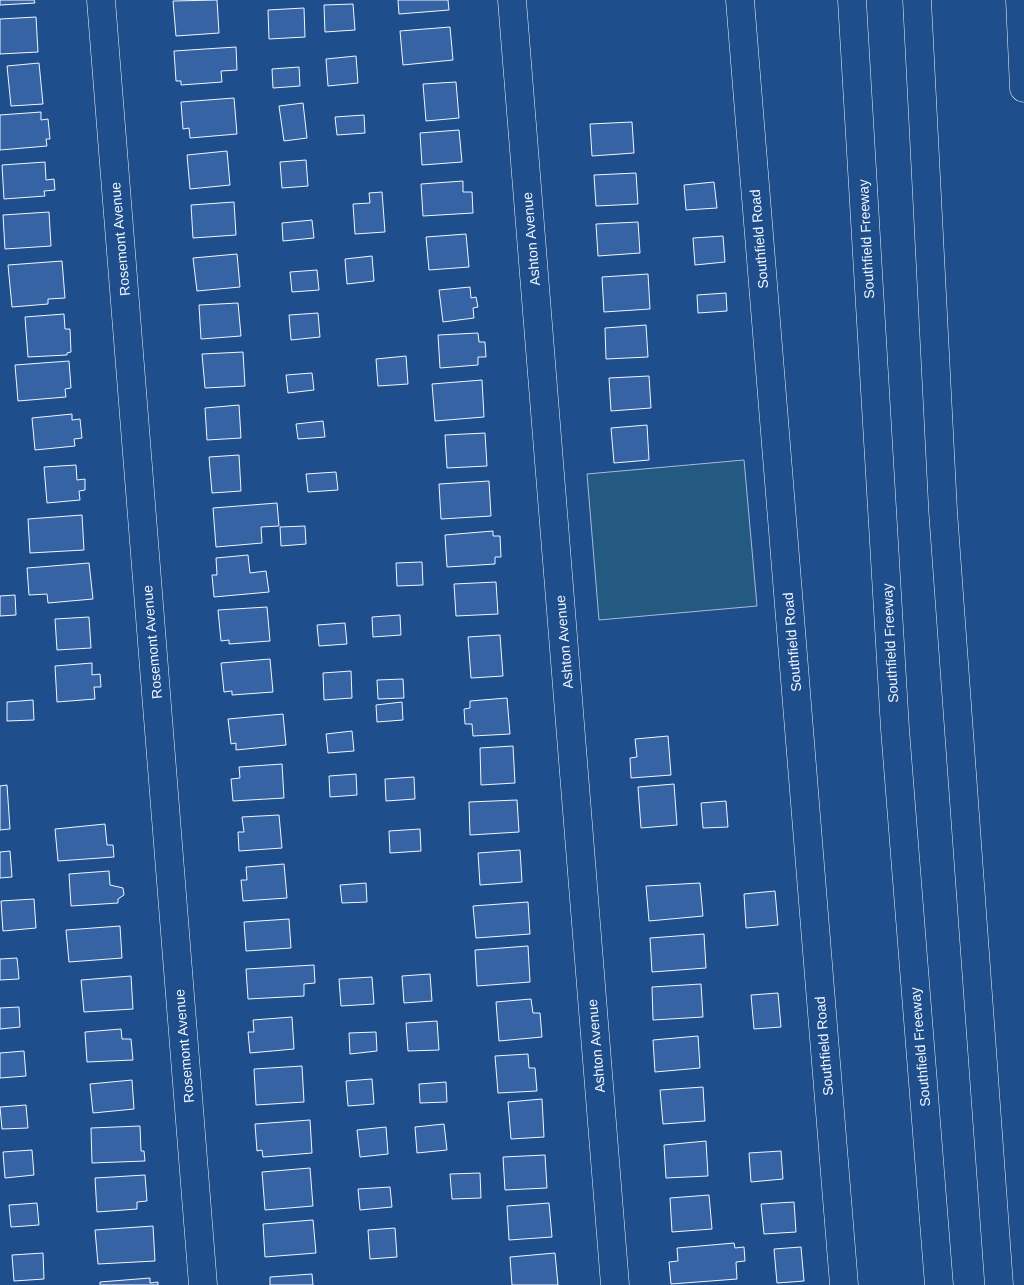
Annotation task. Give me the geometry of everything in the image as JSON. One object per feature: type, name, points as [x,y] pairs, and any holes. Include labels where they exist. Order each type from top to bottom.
[{"type":"main road","name":"Rosemont Avenue","points":[[101,0],[203,1285]]},
{"type":"main road","name":"Ashton Avenue","points":[[512,0],[616,1285]]},
{"type":"main road","name":"Southfield Road","points":[[740,0],[844,1285]]},
{"type":"main road","name":"Southfield Freeway","points":[[852,0],[895,729],[939,1285]]},
{"type":"main road","points":[[916,0],[943,520],[999,1285]]},
{"type":"main road","points":[[1020,0],[1024,88]]},
{"type":"shaded area","points":[[744,460],[757,606],[599,620],[587,474]]},
{"type":"building","points":[[0,0],[34,0],[35,3],[0,5]]},
{"type":"building","points":[[217,0],[219,33],[176,36],[173,1]]},
{"type":"building","points":[[398,0],[448,0],[449,10],[399,14]]},
{"type":"building","points":[[353,4],[355,30],[325,32],[324,5]]},
{"type":"building","points":[[304,8],[305,37],[269,39],[268,10]]},
{"type":"building","points":[[36,17],[38,52],[0,54],[0,19]]},
{"type":"building","points":[[450,27],[453,60],[403,65],[400,31]]},
{"type":"building","points":[[236,47],[237,70],[221,71],[222,82],[181,85],[181,81],[176,81],[174,51]]},
{"type":"building","points":[[356,56],[358,83],[328,86],[326,59]]},
{"type":"building","points":[[39,63],[43,104],[11,106],[7,66]]},
{"type":"building","points":[[299,67],[300,86],[273,88],[272,69]]},
{"type":"building","points":[[456,82],[459,118],[426,121],[423,84]]},
{"type":"building","points":[[234,98],[237,134],[190,138],[189,128],[183,129],[181,102]]},
{"type":"building","points":[[303,103],[307,138],[284,141],[279,106]]},
{"type":"building","points":[[41,112],[41,120],[48,119],[50,139],[46,139],[47,146],[0,150],[0,115]]},
{"type":"building","points":[[364,115],[365,133],[337,135],[335,117]]},
{"type":"building","points":[[632,122],[634,153],[592,156],[590,124]]},
{"type":"building","points":[[459,130],[462,162],[422,165],[420,133]]},
{"type":"building","points":[[227,151],[230,185],[190,189],[187,155]]},
{"type":"building","points":[[306,160],[308,186],[282,188],[280,162]]},
{"type":"building","points":[[45,162],[46,180],[54,179],[55,190],[44,191],[45,196],[4,199],[2,165]]},
{"type":"building","points":[[636,173],[638,204],[596,206],[594,175]]},
{"type":"building","points":[[463,181],[463,192],[472,192],[473,213],[423,216],[421,184]]},
{"type":"building","points":[[714,182],[717,208],[686,210],[684,185]]},
{"type":"building","points":[[382,192],[385,232],[355,234],[353,204],[370,203],[369,193]]},
{"type":"building","points":[[234,202],[236,235],[193,238],[191,205]]},
{"type":"building","points":[[49,212],[51,246],[5,249],[3,215]]},
{"type":"building","points":[[312,220],[314,238],[283,241],[282,223]]},
{"type":"building","points":[[638,222],[640,253],[598,256],[596,224]]},
{"type":"building","points":[[466,234],[469,267],[429,270],[426,237]]},
{"type":"building","points":[[723,236],[725,262],[695,265],[693,238]]},
{"type":"building","points":[[237,254],[240,287],[197,291],[193,258]]},
{"type":"building","points":[[372,256],[374,281],[347,284],[345,259]]},
{"type":"building","points":[[62,261],[65,298],[48,299],[48,304],[12,307],[8,265]]},
{"type":"building","points":[[317,270],[319,290],[292,292],[290,272]]},
{"type":"building","points":[[648,274],[650,309],[604,312],[602,277]]},
{"type":"building","points":[[470,287],[471,298],[476,297],[478,307],[473,308],[474,318],[443,322],[439,290]]},
{"type":"building","points":[[726,293],[727,311],[698,313],[697,295]]},
{"type":"building","points":[[238,303],[241,336],[201,339],[199,305]]},
{"type":"building","points":[[318,313],[320,337],[291,340],[289,315]]},
{"type":"building","points":[[64,314],[65,329],[70,329],[71,352],[67,353],[67,355],[28,357],[25,317]]},
{"type":"building","points":[[646,325],[648,357],[606,359],[605,328]]},
{"type":"building","points":[[478,333],[479,342],[485,342],[486,357],[478,357],[478,365],[440,368],[438,335]]},
{"type":"building","points":[[243,352],[245,386],[205,388],[202,354]]},
{"type":"building","points":[[406,356],[408,384],[378,386],[376,359]]},
{"type":"building","points":[[69,361],[71,388],[65,389],[66,397],[18,401],[15,365]]},
{"type":"building","points":[[312,373],[314,390],[288,393],[286,375]]},
{"type":"building","points":[[649,376],[651,408],[611,411],[609,378]]},
{"type":"building","points":[[482,380],[484,417],[435,421],[432,384]]},
{"type":"building","points":[[239,405],[241,438],[207,440],[205,408]]},
{"type":"building","points":[[72,414],[72,420],[80,419],[82,438],[74,439],[75,446],[35,450],[32,418]]},
{"type":"building","points":[[323,421],[325,437],[298,439],[296,424]]},
{"type":"building","points":[[647,425],[649,460],[614,463],[611,428]]},
{"type":"building","points":[[485,433],[487,466],[447,468],[445,435]]},
{"type":"building","points":[[239,455],[241,491],[212,493],[209,457]]},
{"type":"building","points":[[76,465],[77,480],[85,479],[85,490],[79,491],[80,500],[47,503],[44,467]]},
{"type":"building","points":[[336,472],[338,490],[308,492],[306,474]]},
{"type":"building","points":[[489,481],[491,516],[441,519],[439,484]]},
{"type":"building","points":[[277,503],[279,526],[261,527],[262,543],[216,547],[213,508]]},
{"type":"building","points":[[82,515],[84,550],[30,553],[28,519]]},
{"type":"building","points":[[305,526],[306,544],[281,546],[280,527]]},
{"type":"building","points":[[493,531],[493,536],[500,536],[501,557],[495,557],[495,564],[447,567],[445,535]]},
{"type":"building","points":[[248,555],[250,573],[266,571],[269,592],[214,597],[212,575],[217,575],[216,558]]},
{"type":"building","points":[[422,562],[423,585],[397,586],[396,563]]},
{"type":"building","points":[[89,563],[93,599],[48,603],[47,594],[29,595],[27,568]]},
{"type":"building","points":[[496,582],[498,614],[456,616],[454,584]]},
{"type":"building","points":[[15,595],[16,615],[0,616],[0,596]]},
{"type":"building","points":[[267,607],[270,641],[229,644],[229,640],[221,641],[218,610]]},
{"type":"building","points":[[400,615],[401,635],[373,637],[372,617]]},
{"type":"building","points":[[89,617],[91,648],[57,650],[55,619]]},
{"type":"building","points":[[345,623],[347,644],[319,646],[317,625]]},
{"type":"building","points":[[500,635],[503,676],[471,678],[468,637]]},
{"type":"building","points":[[270,659],[273,692],[232,695],[232,691],[224,692],[221,663]]},
{"type":"building","points":[[92,663],[92,675],[100,674],[101,687],[94,687],[95,699],[57,702],[55,666]]},
{"type":"building","points":[[351,671],[352,698],[324,700],[323,673]]},
{"type":"building","points":[[403,679],[404,698],[378,699],[377,680]]},
{"type":"building","points":[[507,698],[510,734],[473,736],[472,724],[465,724],[464,709],[470,708],[470,701]]},
{"type":"building","points":[[33,700],[34,720],[7,721],[7,702]]},
{"type":"building","points":[[402,702],[403,720],[377,722],[376,705]]},
{"type":"building","points":[[283,714],[286,745],[236,750],[236,743],[231,744],[228,719]]},
{"type":"building","points":[[352,731],[354,751],[328,753],[326,734]]},
{"type":"building","points":[[668,736],[671,775],[631,778],[630,758],[637,757],[635,739]]},
{"type":"building","points":[[513,746],[515,783],[481,785],[480,748]]},
{"type":"building","points":[[282,764],[284,798],[233,801],[231,779],[240,778],[239,767]]},
{"type":"building","points":[[356,774],[357,795],[330,797],[329,776]]},
{"type":"building","points":[[414,777],[415,799],[386,801],[385,779]]},
{"type":"building","points":[[674,784],[677,825],[641,828],[638,787]]},
{"type":"building","points":[[7,785],[10,829],[0,830],[0,786]]},
{"type":"building","points":[[517,800],[519,832],[470,835],[469,802]]},
{"type":"building","points":[[726,801],[728,827],[703,828],[701,803]]},
{"type":"building","points":[[279,815],[282,848],[239,851],[238,832],[244,832],[242,817]]},
{"type":"building","points":[[105,824],[107,845],[113,845],[114,857],[58,861],[55,829]]},
{"type":"building","points":[[420,829],[421,851],[390,853],[389,831]]},
{"type":"building","points":[[520,850],[522,882],[480,885],[478,853]]},
{"type":"building","points":[[10,851],[12,877],[0,878],[0,852]]},
{"type":"building","points":[[284,864],[287,898],[243,901],[241,880],[247,880],[246,867]]},
{"type":"building","points":[[109,871],[110,885],[123,888],[124,895],[118,899],[118,903],[71,906],[69,874]]},
{"type":"building","points":[[366,883],[367,902],[342,903],[340,885]]},
{"type":"building","points":[[700,883],[703,916],[649,921],[646,886]]},
{"type":"building","points":[[775,891],[778,925],[746,928],[744,894]]},
{"type":"building","points":[[34,899],[36,928],[3,931],[1,901]]},
{"type":"building","points":[[528,902],[530,934],[476,938],[473,906]]},
{"type":"building","points":[[289,919],[291,948],[246,951],[244,922]]},
{"type":"building","points":[[120,926],[122,958],[69,962],[66,930]]},
{"type":"building","points":[[704,934],[706,968],[652,972],[650,938]]},
{"type":"building","points":[[528,946],[530,982],[477,986],[475,950]]},
{"type":"building","points":[[17,958],[19,979],[0,980],[0,959]]},
{"type":"building","points":[[314,965],[315,983],[304,984],[304,996],[248,999],[246,969]]},
{"type":"building","points":[[430,974],[432,1001],[404,1003],[402,976]]},
{"type":"building","points":[[131,976],[133,1009],[84,1012],[81,980]]},
{"type":"building","points":[[372,977],[374,1004],[341,1006],[339,979]]},
{"type":"building","points":[[701,984],[703,1017],[653,1020],[652,987]]},
{"type":"building","points":[[778,993],[781,1027],[754,1029],[751,995]]},
{"type":"building","points":[[531,999],[533,1013],[540,1013],[542,1037],[499,1041],[496,1002]]},
{"type":"building","points":[[19,1007],[20,1027],[0,1029],[0,1008]]},
{"type":"building","points":[[292,1017],[294,1049],[250,1053],[248,1032],[254,1032],[253,1020]]},
{"type":"building","points":[[437,1021],[439,1050],[408,1051],[406,1023]]},
{"type":"building","points":[[121,1029],[122,1039],[131,1039],[133,1060],[87,1062],[85,1032]]},
{"type":"building","points":[[376,1032],[377,1051],[350,1054],[349,1033]]},
{"type":"building","points":[[698,1036],[700,1068],[655,1072],[653,1040]]},
{"type":"building","points":[[24,1051],[26,1076],[0,1078],[0,1053]]},
{"type":"building","points":[[528,1054],[529,1068],[535,1068],[537,1091],[498,1093],[495,1056]]},
{"type":"building","points":[[302,1066],[304,1102],[256,1105],[254,1069]]},
{"type":"building","points":[[372,1079],[374,1104],[348,1106],[346,1081]]},
{"type":"building","points":[[132,1080],[134,1109],[93,1113],[90,1084]]},
{"type":"building","points":[[446,1082],[447,1102],[420,1103],[419,1084]]},
{"type":"building","points":[[703,1087],[705,1121],[663,1124],[660,1090]]},
{"type":"building","points":[[542,1099],[544,1137],[511,1139],[508,1102]]},
{"type":"building","points":[[26,1105],[28,1128],[2,1129],[0,1107]]},
{"type":"building","points":[[310,1120],[312,1153],[263,1157],[262,1150],[257,1151],[255,1124]]},
{"type":"building","points":[[444,1124],[447,1150],[417,1153],[415,1127]]},
{"type":"building","points":[[140,1126],[141,1151],[144,1151],[145,1161],[92,1163],[91,1128]]},
{"type":"building","points":[[386,1127],[388,1154],[360,1157],[357,1130]]},
{"type":"building","points":[[706,1141],[708,1176],[666,1178],[664,1145]]},
{"type":"building","points":[[32,1150],[34,1175],[5,1178],[3,1152]]},
{"type":"building","points":[[781,1151],[783,1179],[751,1182],[749,1153]]},
{"type":"building","points":[[545,1155],[547,1188],[505,1190],[503,1157]]},
{"type":"building","points":[[310,1168],[313,1206],[265,1210],[262,1172]]},
{"type":"building","points":[[480,1173],[481,1198],[452,1199],[450,1174]]},
{"type":"building","points":[[145,1175],[147,1201],[137,1202],[137,1209],[97,1212],[95,1178]]},
{"type":"building","points":[[390,1187],[392,1207],[360,1210],[358,1189]]},
{"type":"building","points":[[709,1195],[712,1229],[672,1232],[670,1198]]},
{"type":"building","points":[[794,1202],[796,1232],[764,1234],[761,1204]]},
{"type":"building","points":[[37,1203],[39,1225],[11,1227],[9,1205]]},
{"type":"building","points":[[549,1203],[552,1237],[509,1240],[507,1206]]},
{"type":"building","points":[[313,1220],[316,1253],[265,1257],[263,1224]]},
{"type":"building","points":[[153,1226],[155,1261],[98,1264],[95,1230]]},
{"type":"building","points":[[395,1228],[397,1257],[370,1259],[368,1230]]},
{"type":"building","points":[[734,1243],[735,1248],[744,1247],[745,1261],[736,1262],[737,1279],[671,1284],[669,1262],[678,1261],[677,1248]]},
{"type":"building","points":[[801,1247],[804,1281],[777,1283],[774,1249]]},
{"type":"building","points":[[43,1253],[44,1279],[14,1281],[12,1255]]},
{"type":"building","points":[[555,1253],[558,1285],[512,1285],[510,1257]]},
{"type":"building","points":[[312,1274],[313,1285],[270,1285],[270,1277]]},
{"type":"building","points":[[150,1278],[150,1283],[158,1282],[158,1285],[100,1285],[100,1282]]}]
